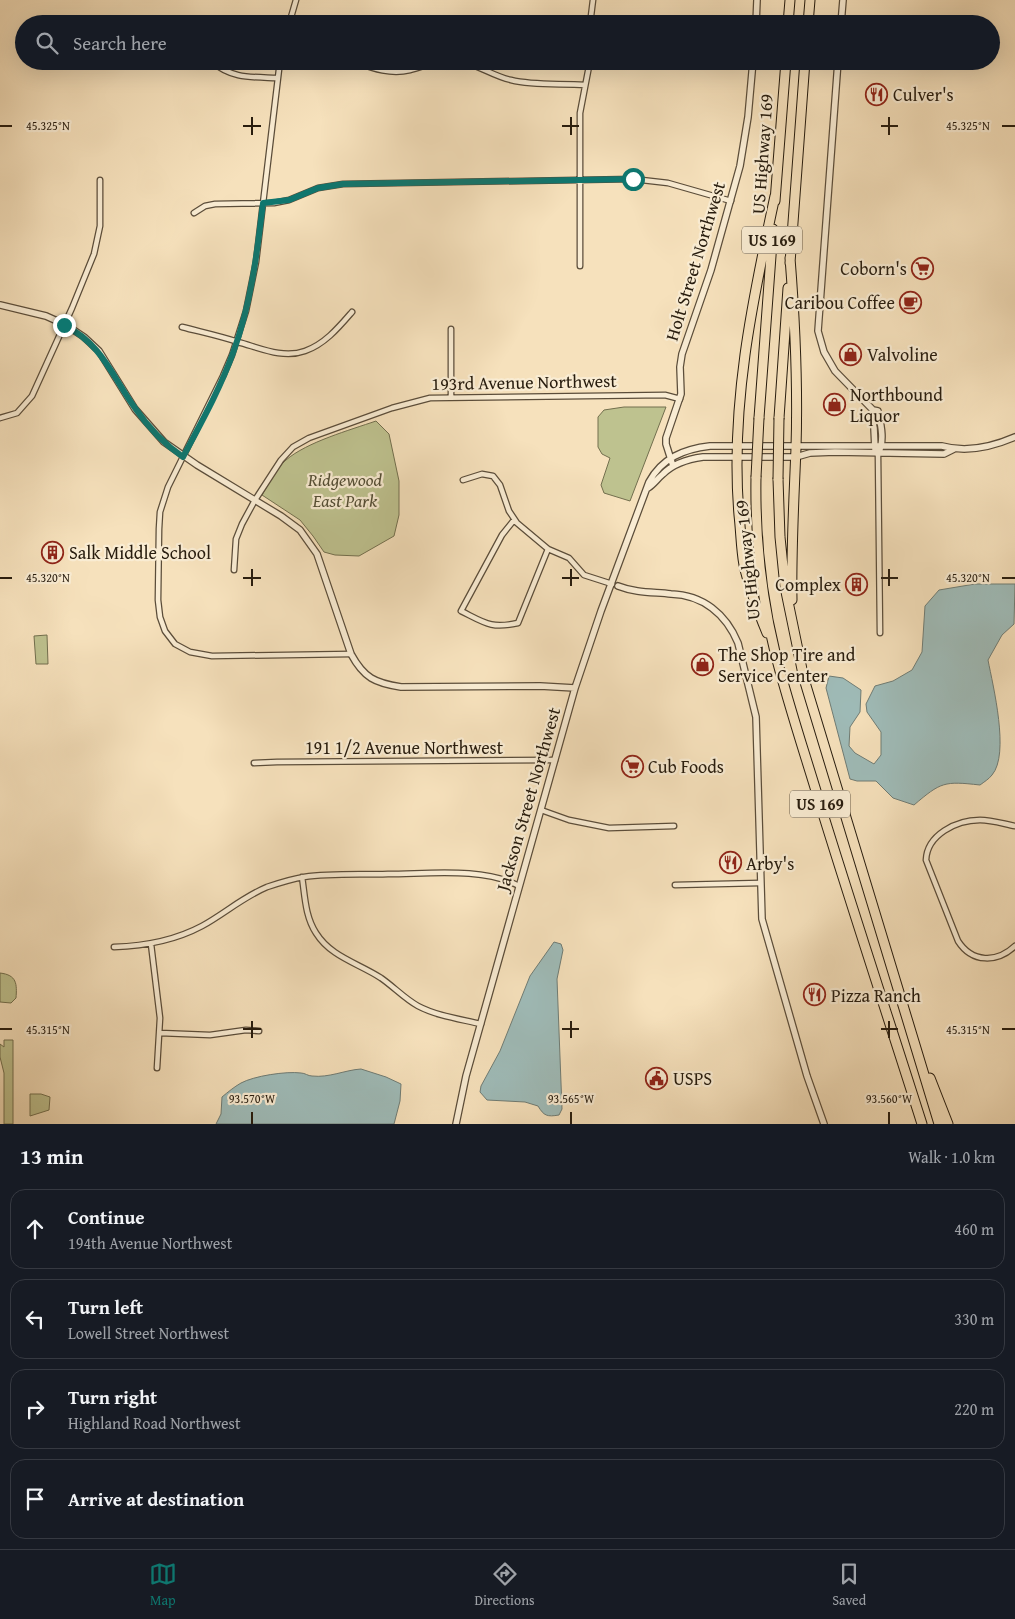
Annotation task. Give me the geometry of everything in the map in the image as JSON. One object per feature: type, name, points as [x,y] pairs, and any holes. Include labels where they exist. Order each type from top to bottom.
[{"type":"highway","points":[[789,15],[790,0]]},
{"type":"highway","points":[[809,15],[810,0]]},
{"type":"highway","name":"US Highway 169","points":[[785,70],[759,418],[756,516],[760,565],[774,651],[851,906],[922,1124]]},
{"type":"highway","name":"US Highway 169","points":[[804,70],[779,418],[778,479],[782,563],[797,648],[814,714],[939,1124]]},
{"type":"highway","points":[[774,651],[754,601],[744,564],[738,502],[736,446],[744,356],[755,290],[775,196]]},
{"type":"highway","points":[[790,258],[795,326],[796,446],[792,599],[797,648]]},
{"type":"highway","points":[[913,1040],[948,1124]]},
{"type":"highway","points":[[904,1066],[916,1124]]},
{"type":"street","points":[[292,15],[296,0]]},
{"type":"street","points":[[591,15],[593,0]]},
{"type":"street","points":[[756,15],[757,0]]},
{"type":"street","points":[[842,15],[843,0]]},
{"type":"street","points":[[223,70],[237,76],[277,78]]},
{"type":"street","points":[[278,70],[253,279],[237,341],[224,376],[168,487],[162,504],[158,556],[160,617],[169,638],[180,647],[196,654],[212,656],[351,654]]},
{"type":"street","points":[[380,70],[393,72],[411,70]]},
{"type":"street","points":[[485,70],[510,80],[527,83],[585,85]]},
{"type":"street","points":[[580,266],[580,113],[588,70]]},
{"type":"street","name":"Holt Street Northwest","points":[[673,466],[666,438],[680,399],[682,354],[732,201],[746,136],[752,70]]},
{"type":"street","points":[[837,70],[818,331],[824,352],[835,371],[873,410],[878,411],[882,447],[878,454]]},
{"type":"street","points":[[194,213],[205,206],[215,204],[263,203],[289,200],[318,188],[343,184],[633,179],[657,181],[732,201]]},
{"type":"street","points":[[0,418],[17,413],[27,403],[40,381],[86,275],[96,244],[101,217],[100,180]]},
{"type":"street","points":[[0,305],[34,313],[64,325],[84,337],[99,351],[142,418],[164,442],[183,457],[291,522],[300,530],[312,546],[321,564],[351,654],[357,665],[369,677],[392,685],[575,688]]},
{"type":"street","points":[[182,327],[272,352],[298,353],[322,342],[352,312]]},
{"type":"street","points":[[451,329],[451,396]]},
{"type":"street","name":"193rd Avenue Northwest","points":[[234,570],[236,539],[242,524],[281,460],[301,442],[328,431],[412,402],[451,396],[665,395],[680,399]]},
{"type":"street","points":[[873,410],[870,414],[874,428],[874,447],[878,454],[880,633]]},
{"type":"street","points":[[796,446],[942,446],[954,449],[987,446],[1015,438]]},
{"type":"street","name":"Jackson Street Northwest","points":[[456,1124],[480,1024],[575,688],[590,641],[614,585],[654,473],[670,458],[694,448],[710,446],[796,446]]},
{"type":"street","points":[[796,457],[810,453],[944,454],[954,449]]},
{"type":"street","name":"Jackson Street Northwest","points":[[648,488],[673,466],[696,458],[796,457]]},
{"type":"street","points":[[463,480],[482,474],[493,476],[500,484],[514,520],[548,549],[569,558],[584,575],[633,592],[680,594],[698,600],[707,604],[722,616],[734,633],[742,654],[756,717],[761,911],[807,1076],[824,1124]]},
{"type":"street","points":[[514,520],[502,536],[461,611],[489,624],[502,627],[518,623],[548,549]]},
{"type":"street","name":"191 1/2 Avenue Northwest","points":[[254,763],[555,760]]},
{"type":"street","points":[[541,810],[569,820],[609,828],[674,826]]},
{"type":"street","points":[[1015,826],[980,820],[958,824],[934,838],[928,847],[926,860],[955,934],[966,951],[980,958],[994,958],[1009,952],[1015,946]]},
{"type":"street","points":[[114,947],[151,944],[171,939],[192,930],[243,899],[266,888],[302,877],[330,875],[472,874],[502,879],[519,886]]},
{"type":"street","points":[[302,877],[309,919],[322,941],[333,953],[379,977],[417,1006],[434,1013],[480,1024]]},
{"type":"street","points":[[675,885],[760,884]]},
{"type":"street","points":[[151,944],[158,997],[160,1034],[157,1068]]},
{"type":"street","points":[[160,1034],[210,1035],[246,1030],[258,1031]]},
{"type":"green space","points":[[624,407],[666,407],[630,501],[604,493],[601,485],[610,458],[602,454],[598,447],[598,417],[604,410]]},
{"type":"green space","name":"Ridgewood East Park","points":[[376,421],[389,434],[399,481],[399,515],[394,536],[359,556],[335,555],[324,552],[300,520],[262,495],[279,468],[295,454],[329,437]]},
{"type":"green space","points":[[47,635],[48,664],[36,664],[34,636]]},
{"type":"green space","points":[[0,973],[10,976],[15,981],[16,998],[11,1003],[0,1002]]},
{"type":"green space","points":[[4,1040],[13,1040],[13,1124],[4,1124],[4,1073],[0,1057],[0,1044],[4,1047]]},
{"type":"green space","points":[[30,1094],[41,1094],[50,1097],[49,1110],[30,1116]]},
{"type":"water","points":[[975,584],[1015,584],[1014,624],[1002,635],[988,660],[999,719],[1000,736],[1000,752],[992,775],[980,785],[958,783],[944,785],[914,805],[893,798],[876,781],[850,779],[826,688],[829,676],[843,678],[861,690],[860,712],[850,727],[849,746],[855,753],[874,764],[881,755],[881,732],[867,712],[866,704],[875,686],[893,681],[912,670],[922,652],[925,606],[939,590]]},
{"type":"water","points":[[554,942],[561,944],[563,950],[557,979],[562,1109],[559,1115],[552,1116],[544,1114],[538,1106],[525,1102],[487,1100],[480,1092],[481,1086],[500,1051],[530,976]]},
{"type":"water","points":[[361,1069],[401,1084],[400,1101],[394,1124],[216,1124],[221,1114],[222,1097],[247,1080],[279,1073],[301,1073],[318,1076]]},
{"type":"place","name":"Culver's","points":[[877,94]]},
{"type":"place","name":"Coborn's","points":[[923,268]]},
{"type":"place","name":"Caribou Coffee","points":[[911,302]]},
{"type":"place","name":"Valvoline","points":[[851,354]]},
{"type":"place","name":"Northbound Liquor","points":[[834,404]]},
{"type":"place","name":"Salk Middle School","points":[[53,552]]},
{"type":"place","name":"Complex","points":[[857,584]]},
{"type":"place","name":"The Shop Tire and Service Center","points":[[702,664]]},
{"type":"place","name":"Cub Foods","points":[[632,766]]},
{"type":"place","name":"Arby's","points":[[730,863]]},
{"type":"place","name":"Pizza Ranch","points":[[815,995]]},
{"type":"place","name":"USPS","points":[[657,1078]]},
{"type":"route","points":[[64,325],[84,337],[99,351],[128,399],[149,427],[183,457],[224,376],[237,341],[253,279],[263,203],[289,200],[318,188],[343,184],[633,179]]}]
